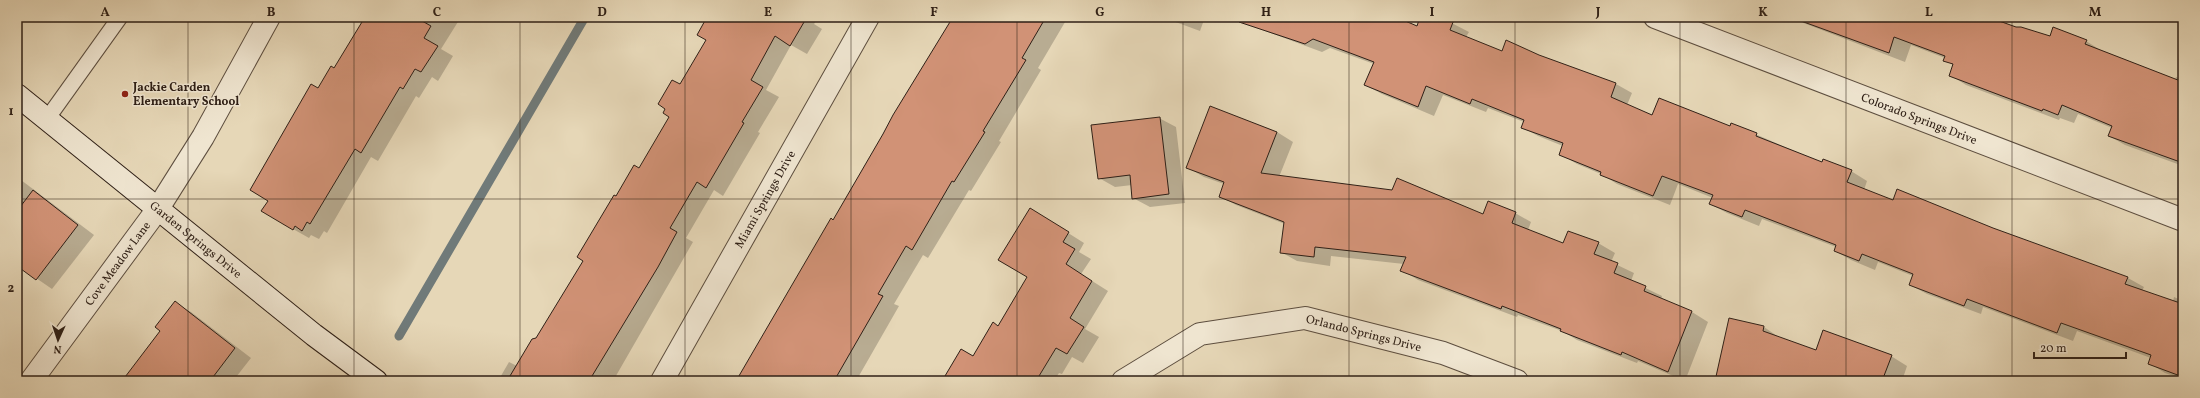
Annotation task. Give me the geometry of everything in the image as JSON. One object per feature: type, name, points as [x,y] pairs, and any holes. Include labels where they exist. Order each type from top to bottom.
[{"type":"street","name":"Cove Meadow Lane","points":[[31,381],[158,210],[203,137],[269,17]]},
{"type":"street","name":"Miami Springs Drive","points":[[662,381],[868,17]]},
{"type":"street","name":"Colorado Springs Drive","points":[[1655,17],[2183,220]]},
{"type":"street","name":"Garden Springs Drive","points":[[17,95],[314,335],[376,381]]},
{"type":"street","name":"Orlando Springs Drive","points":[[1123,381],[1200,334],[1305,318],[1443,353],[1517,381]]},
{"type":"lane","points":[[46,119],[120,17]]},
{"type":"building","points":[[365,17],[415,17],[431,26],[424,38],[438,46],[421,72],[415,69],[403,89],[400,87],[361,153],[355,149],[310,224],[307,222],[302,231],[295,226],[293,230],[261,211],[268,201],[250,190],[311,84],[318,88],[331,66],[334,68]]},
{"type":"building","points":[[707,17],[807,17],[790,46],[775,36],[751,80],[763,87],[742,122],[744,123],[706,188],[697,182],[670,228],[677,232],[658,267],[589,381],[507,381],[532,339],[536,338],[583,261],[577,257],[614,195],[616,196],[634,165],[639,168],[669,117],[663,113],[665,109],[658,104],[672,80],[680,84],[706,40],[697,35]]},
{"type":"building","points":[[953,17],[1046,17],[1022,58],[1026,60],[983,131],[985,132],[954,182],[952,181],[912,250],[906,246],[878,294],[883,296],[834,381],[736,381],[831,218],[833,220],[893,115]]},
{"type":"building","points":[[1240,17],[1396,17],[1417,26],[1420,17],[1455,17],[1450,30],[1502,51],[1506,40],[1539,55],[1616,83],[1611,97],[1652,115],[1659,98],[1730,126],[1731,123],[1757,133],[1756,136],[1822,162],[1823,159],[1852,170],[1847,182],[1893,200],[1897,189],[1993,228],[2128,277],[2125,284],[2183,304],[2183,377],[2148,364],[2151,355],[2061,323],[2057,333],[1967,299],[1964,306],[1909,285],[1913,274],[1862,254],[1859,261],[1834,251],[1836,245],[1745,210],[1742,217],[1709,204],[1713,195],[1662,176],[1653,196],[1600,175],[1601,172],[1559,155],[1563,143],[1521,128],[1524,120],[1472,99],[1470,104],[1426,86],[1418,107],[1364,85],[1374,62],[1313,39],[1305,44],[1239,22]]},
{"type":"building","points":[[1802,17],[1988,17],[2016,27],[2021,27],[2050,36],[2053,27],[2087,40],[2085,44],[2183,82],[2183,163],[2108,136],[2112,126],[2062,105],[2058,115],[2043,109],[2042,111],[1949,76],[1953,64],[1943,61],[1945,56],[1894,37],[1889,53],[1801,21]]},
{"type":"building","points":[[1210,106],[1277,132],[1261,173],[1392,190],[1397,178],[1483,214],[1488,201],[1516,212],[1512,223],[1563,243],[1568,231],[1599,242],[1594,254],[1618,263],[1614,273],[1646,286],[1644,291],[1692,311],[1668,372],[1622,352],[1621,355],[1560,331],[1561,329],[1502,306],[1501,309],[1400,271],[1406,257],[1315,247],[1314,257],[1280,253],[1284,222],[1219,197],[1224,182],[1186,168]]},
{"type":"building","points":[[1160,117],[1169,194],[1132,199],[1130,175],[1098,179],[1091,125]]},
{"type":"building","points":[[33,190],[78,225],[36,280],[17,266],[17,211]]},
{"type":"building","points":[[1030,208],[1069,232],[1063,242],[1075,249],[1066,264],[1092,281],[1070,318],[1084,327],[1067,354],[1056,348],[1036,381],[942,381],[961,349],[973,356],[993,322],[998,326],[1027,277],[998,260]]},
{"type":"building","points":[[175,301],[235,348],[210,381],[122,381],[160,331],[155,327]]},
{"type":"building","points":[[1729,318],[1764,326],[1763,331],[1816,350],[1823,330],[1892,355],[1882,381],[1715,381]]},
{"type":"waterway","points":[[399,336],[585,17]]},
{"type":"place","name":"Jackie Carden Elementary School","points":[[125,94]]}]
